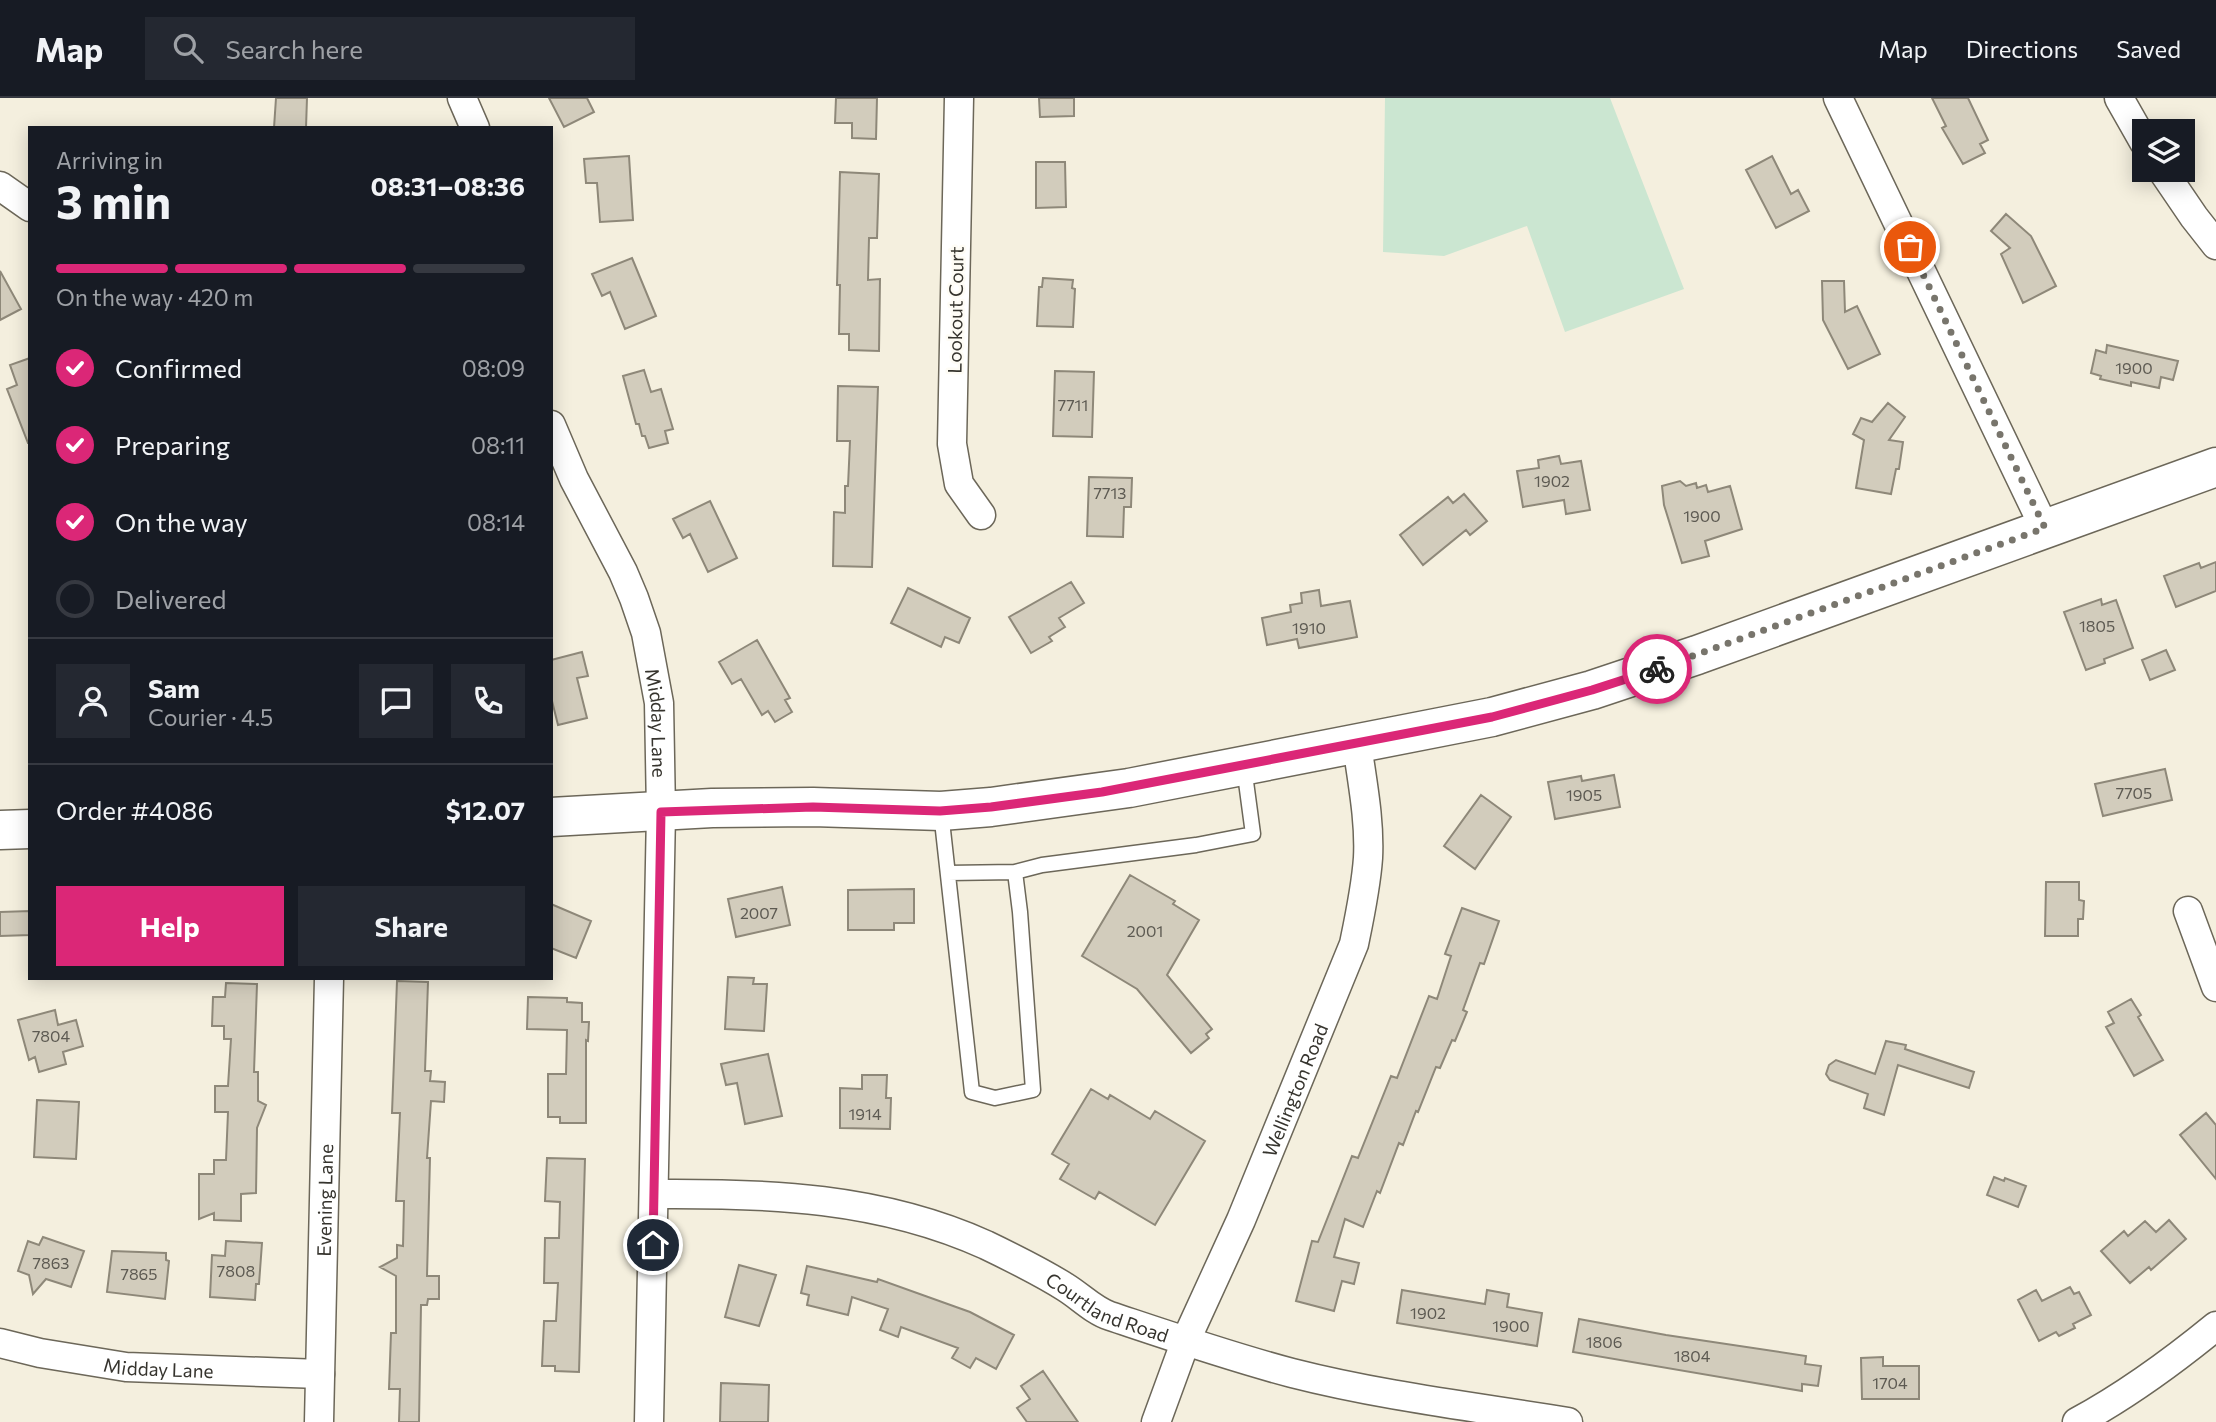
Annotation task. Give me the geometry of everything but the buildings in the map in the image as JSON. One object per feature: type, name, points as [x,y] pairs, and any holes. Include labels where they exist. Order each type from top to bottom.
[{"type":"main road","points":[[553,817],[813,807],[940,811],[991,807],[1129,788],[1492,717],[1592,690],[1697,655],[2216,467]]},
{"type":"main road","points":[[0,830],[28,829]]},
{"type":"street","points":[[462,98],[474,126]]},
{"type":"street","name":"Lookout Court","points":[[959,98],[952,444],[959,484],[981,515]]},
{"type":"street","points":[[1838,98],[2045,528]]},
{"type":"street","points":[[2119,98],[2132,121]]},
{"type":"street","points":[[2170,182],[2194,218],[2216,244]]},
{"type":"street","points":[[0,186],[28,207]]},
{"type":"street","name":"Midday Lane","points":[[553,430],[574,479],[623,572],[646,633],[659,703],[661,812],[649,1422]]},
{"type":"street","name":"Wellington Road","points":[[1156,1422],[1186,1340],[1241,1220],[1354,944],[1364,900],[1368,856],[1367,819],[1357,744]]},
{"type":"street","points":[[2188,911],[2216,987]]},
{"type":"street","name":"Evening Lane","points":[[319,1422],[329,980]]},
{"type":"street","name":"Courtland Road","points":[[654,1194],[738,1194],[808,1198],[861,1205],[908,1217],[970,1238],[1011,1257],[1064,1287],[1105,1315],[1291,1373],[1368,1390],[1568,1422]]},
{"type":"street","points":[[2077,1422],[2116,1401],[2181,1355],[2216,1326]]},
{"type":"street","name":"Midday Lane","points":[[0,1343],[40,1353],[126,1367],[320,1374]]},
{"type":"lane","points":[[948,873],[1015,872],[1042,865],[1196,845],[1253,834],[1244,766]]},
{"type":"lane","points":[[940,811],[972,1092],[995,1098],[1033,1090],[1015,872]]},
{"type":"green space","points":[[1385,98],[1610,98],[1684,289],[1565,332],[1527,226],[1444,256],[1383,252]]},
{"type":"way so far","points":[[1657,669],[2045,528],[1910,247]]},
{"type":"route","points":[[653,1245],[661,812],[712,808],[813,807],[940,811],[1102,792],[1492,717],[1657,669]]}]
